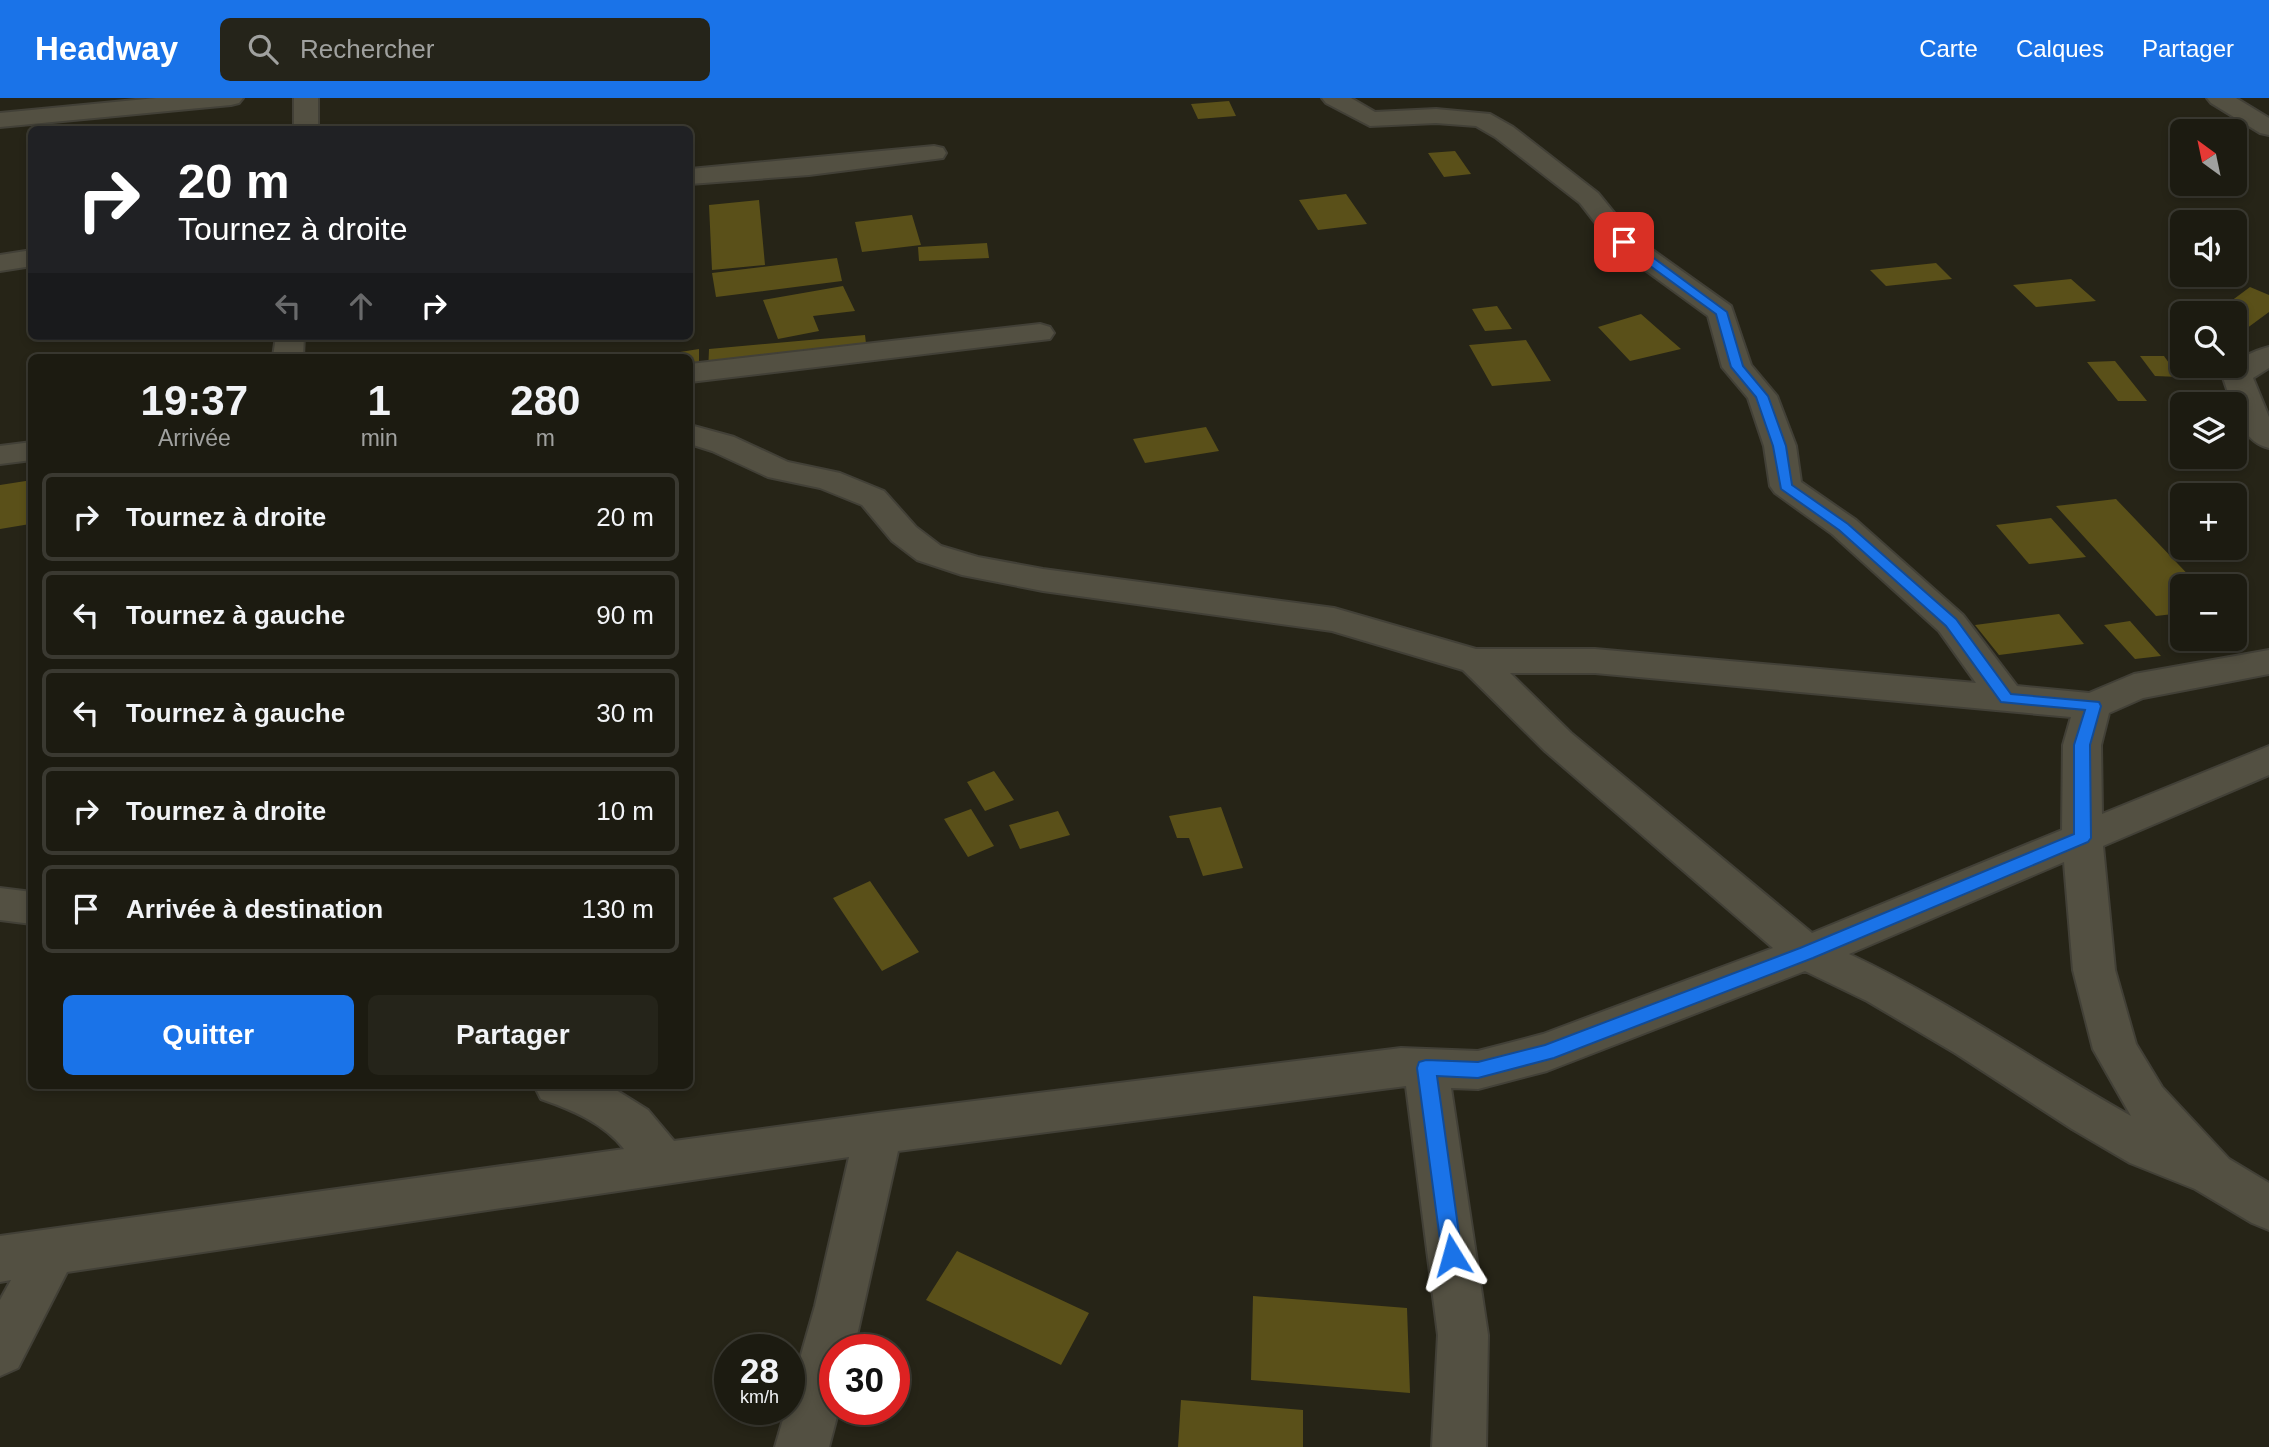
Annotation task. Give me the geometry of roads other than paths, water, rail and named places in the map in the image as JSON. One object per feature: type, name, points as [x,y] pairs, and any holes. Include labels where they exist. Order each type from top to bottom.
[{"type":"street","points":[[0,120],[231,98]]},
{"type":"street","points":[[306,98],[306,126]]},
{"type":"street","points":[[1334,98],[1370,119],[1481,119],[1504,132],[1589,198],[1624,242],[1721,312],[1737,367],[1762,396],[1780,446],[1786,486],[1844,527],[1951,622],[2006,698]]},
{"type":"street","points":[[2219,98],[2269,128]]},
{"type":"street","points":[[693,177],[934,153]]},
{"type":"street","points":[[0,263],[28,259]]},
{"type":"street","points":[[693,373],[1040,333]]},
{"type":"street","points":[[2269,356],[2236,375],[2258,428],[2269,439]]},
{"type":"street","points":[[693,434],[723,444],[779,470],[829,480],[873,498],[904,534],[929,553],[974,567],[1068,584],[1334,620],[1476,661],[1595,661],[2094,706],[2134,687],[2269,662]]},
{"type":"street","points":[[0,455],[28,452]]},
{"type":"street","points":[[1476,661],[1558,742],[1807,953],[1882,989],[1971,1040],[2088,1115],[2147,1149],[2212,1174],[2269,1208]]},
{"type":"street","points":[[2094,706],[2082,745],[2082,838],[2094,970],[2115,1049],[2146,1101],[2212,1174]]},
{"type":"street","points":[[0,1259],[878,1133],[1401,1067],[1478,1070],[1547,1052],[1807,953],[2269,760]]},
{"type":"street","points":[[0,904],[28,908]]},
{"type":"street","points":[[1426,1068],[1463,1335],[1459,1447]]},
{"type":"street","points":[[571,1089],[581,1092],[632,1124],[664,1164]]},
{"type":"street","points":[[802,1447],[840,1306],[878,1133]]},
{"type":"street","points":[[0,1351],[52,1251]]}]
